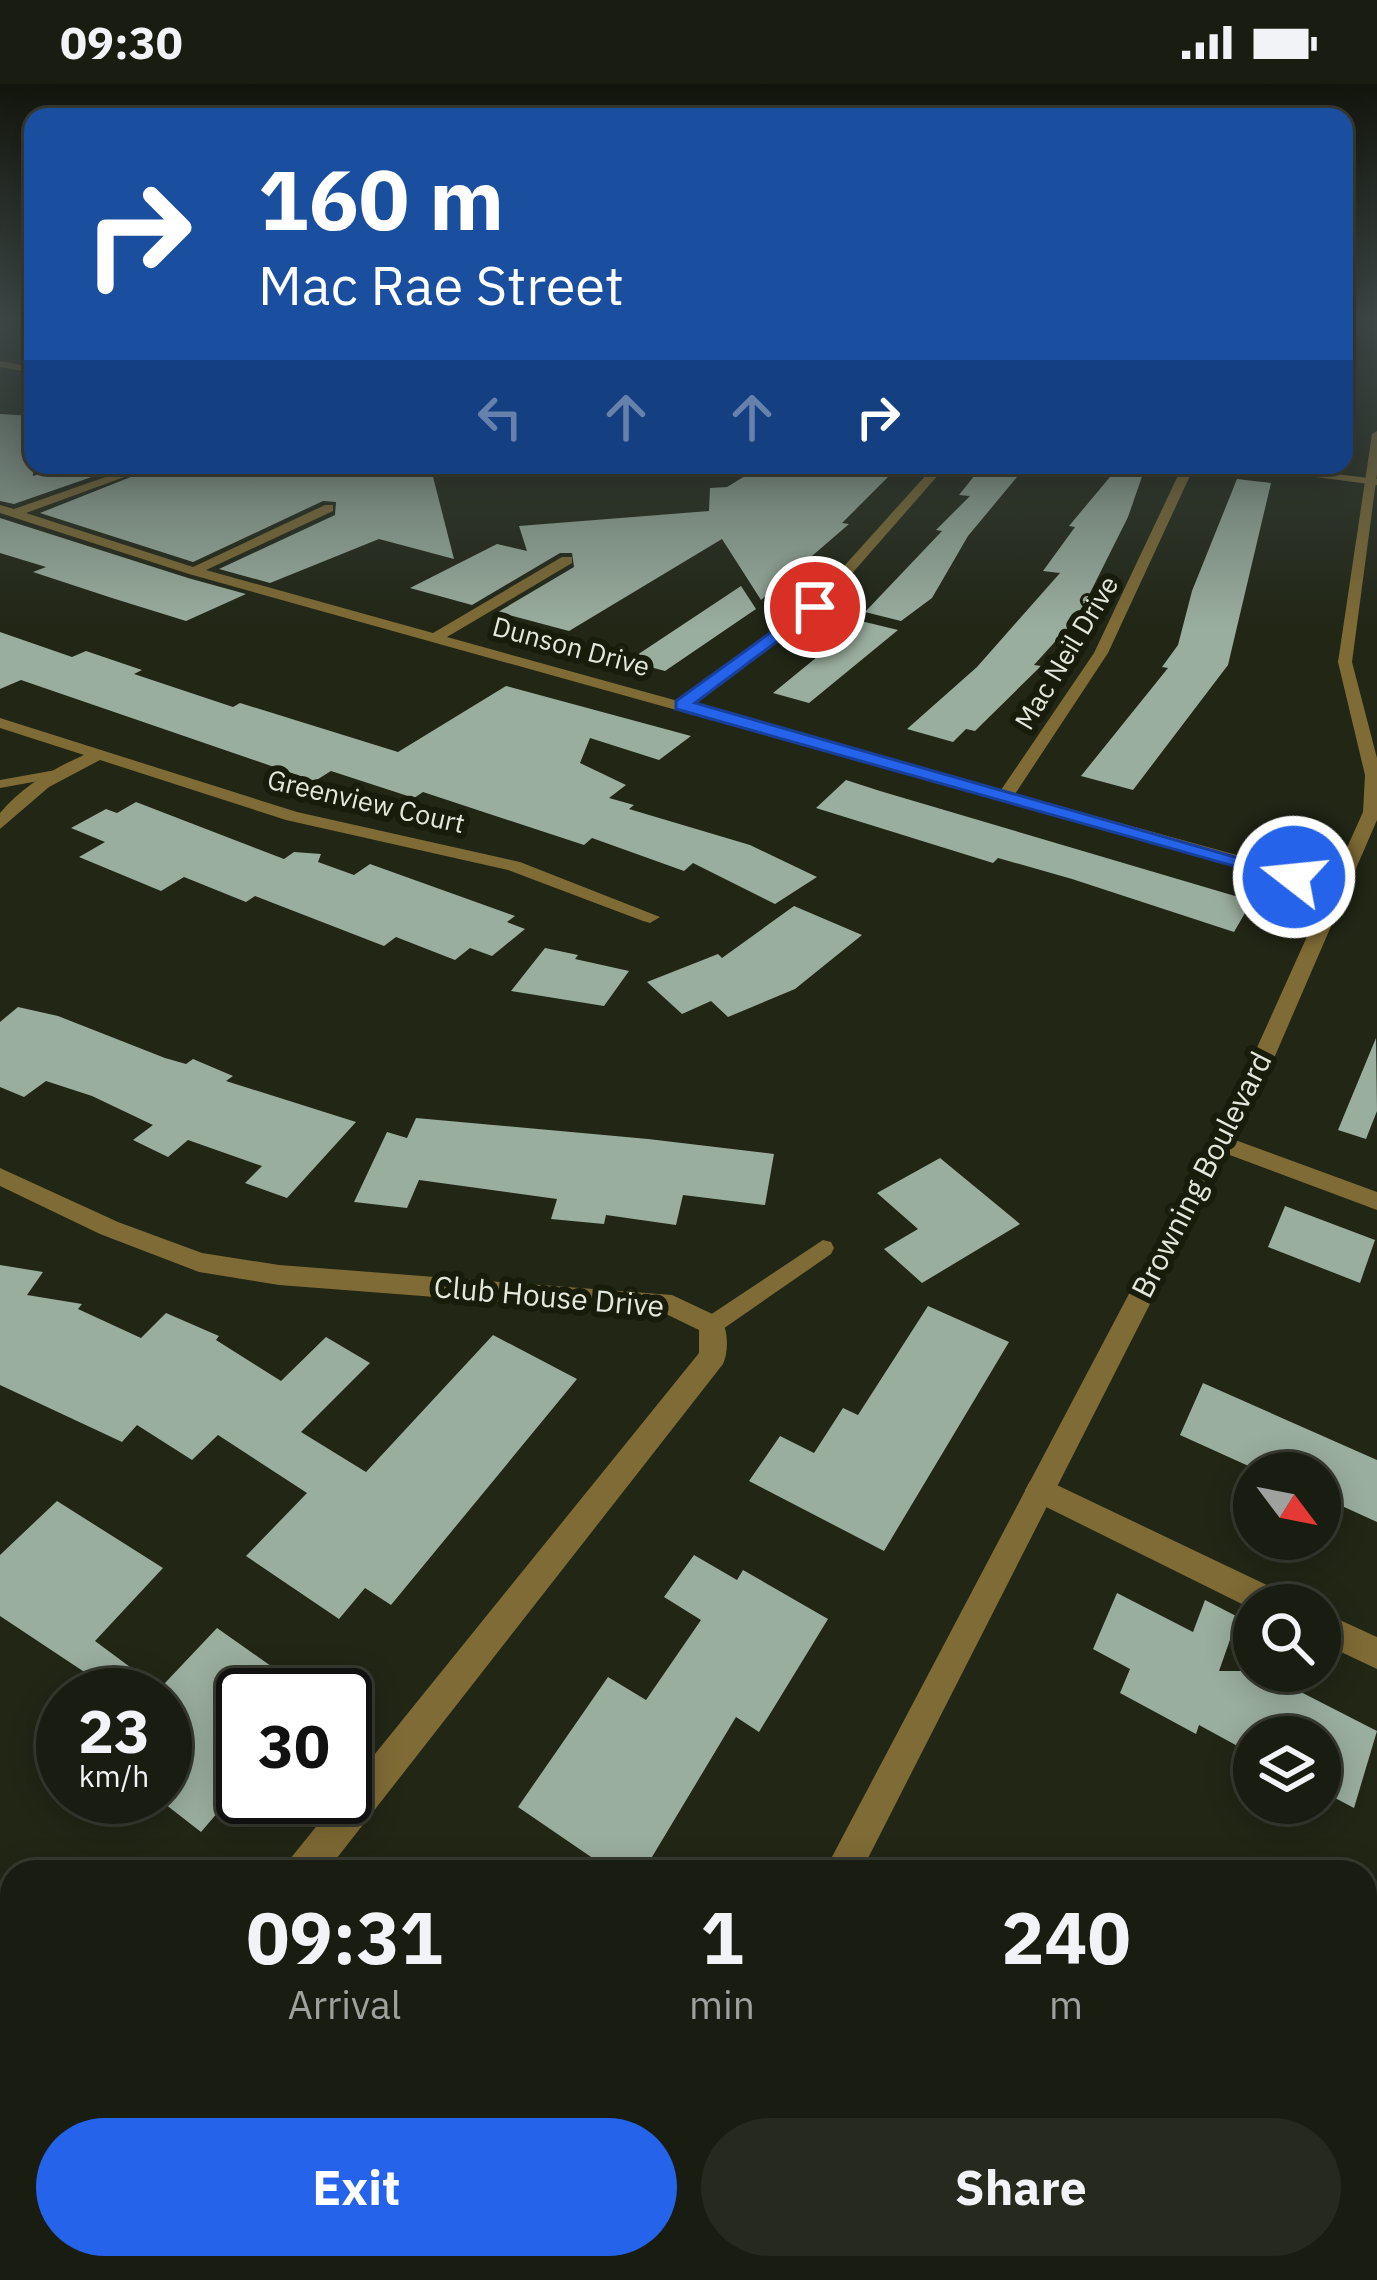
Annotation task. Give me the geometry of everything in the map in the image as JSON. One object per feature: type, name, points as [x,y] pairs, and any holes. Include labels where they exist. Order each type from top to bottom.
[{"type":"street","name":"Browning Boulevard","points":[[848,1860],[1257,1072],[1374,812],[1373,775],[1345,662],[1377,434]]},
{"type":"street","points":[[6,512],[124,474]]},
{"type":"street","points":[[682,705],[815,607],[933,474]]},
{"type":"street","name":"Mac Neil Drive","points":[[1006,795],[1101,653],[1186,474]]},
{"type":"street","points":[[1306,474],[1373,482]]},
{"type":"street","points":[[194,571],[329,508]]},
{"type":"street","name":"Dunson Drive","points":[[6,512],[194,571],[1338,890]]},
{"type":"street","points":[[435,638],[567,560]]},
{"type":"street","name":"Greenview Court","points":[[0,723],[292,816],[514,866],[650,916]]},
{"type":"street","points":[[0,824],[15,804],[56,774],[95,756]]},
{"type":"street","points":[[1220,1142],[1377,1201]]},
{"type":"street","name":"Club House Drive","points":[[0,1176],[109,1228],[200,1262],[280,1275],[672,1306],[712,1325]]},
{"type":"street","points":[[313,1860],[713,1356],[712,1325]]},
{"type":"street","points":[[1040,1490],[1234,1584]]},
{"type":"street","points":[[1341,1636],[1377,1653]]},
{"type":"lane","points":[[0,784],[56,774]]},
{"type":"lane","points":[[712,1325],[823,1248]]},
{"type":"building","points":[[0,423],[24,423],[24,474],[100,474],[14,504],[0,501]]},
{"type":"building","points":[[138,474],[432,474],[454,559],[379,539],[270,583],[219,569],[335,515],[336,502],[323,501],[193,562],[40,513]]},
{"type":"building","points":[[891,474],[842,523],[849,524],[761,600],[722,539],[569,631],[498,612],[574,567],[572,553],[560,553],[472,605],[410,588],[497,544],[527,551],[519,526],[709,511],[710,488],[727,487],[745,476]]},
{"type":"building","points":[[976,474],[1020,474],[968,536],[932,598],[901,621],[865,612],[970,496],[959,495]]},
{"type":"building","points":[[1112,474],[1143,474],[1128,517],[1079,615],[1034,665],[1041,666],[975,731],[966,729],[953,742],[907,729],[977,667],[1060,573],[1043,571],[1075,527],[1069,526]]},
{"type":"building","points":[[1237,479],[1271,483],[1228,665],[1133,790],[1081,776],[1168,668],[1162,667],[1178,645],[1192,591]]},
{"type":"building","points":[[0,518],[246,594],[186,621],[33,572],[46,567],[0,553]]},
{"type":"building","points":[[741,586],[756,609],[665,671],[628,661]]},
{"type":"building","points":[[861,621],[898,630],[809,703],[773,693]]},
{"type":"building","points":[[0,632],[72,657],[86,651],[142,670],[134,674],[233,707],[240,703],[398,752],[506,686],[691,736],[659,760],[590,738],[580,763],[626,785],[609,798],[634,805],[629,809],[750,845],[817,877],[775,904],[693,863],[684,871],[592,838],[584,845],[423,792],[414,798],[331,771],[315,781],[21,680],[0,689]]},
{"type":"building","points":[[846,780],[1252,901],[1234,932],[1072,879],[998,858],[993,863],[816,808]]},
{"type":"building","points":[[136,802],[284,859],[294,852],[321,854],[318,862],[354,875],[370,864],[515,916],[507,922],[525,929],[492,956],[470,948],[455,960],[396,937],[384,946],[255,896],[246,902],[184,877],[161,891],[79,857],[105,842],[71,828],[106,809],[117,813]]},
{"type":"building","points":[[794,906],[862,935],[795,989],[728,1017],[711,1001],[682,1014],[647,982],[718,954],[722,958]]},
{"type":"building","points":[[545,948],[629,971],[604,1006],[511,991]]},
{"type":"building","points":[[18,1007],[58,1016],[165,1058],[186,1064],[193,1059],[233,1076],[226,1081],[356,1122],[287,1198],[245,1183],[262,1166],[188,1140],[168,1157],[133,1140],[153,1125],[92,1096],[46,1081],[24,1097],[0,1087],[0,1022]]},
{"type":"building","points":[[1376,1038],[1377,1111],[1366,1139],[1338,1130]]},
{"type":"building","points":[[416,1118],[774,1154],[765,1205],[683,1195],[676,1225],[606,1215],[604,1224],[551,1219],[557,1199],[419,1180],[407,1208],[354,1202],[387,1132],[407,1138]]},
{"type":"building","points":[[940,1158],[1020,1224],[922,1283],[884,1249],[918,1229],[877,1193]]},
{"type":"building","points":[[1285,1206],[1375,1240],[1360,1283],[1268,1247]]},
{"type":"building","points":[[0,1265],[43,1272],[27,1295],[82,1304],[78,1309],[141,1338],[166,1313],[219,1336],[216,1340],[281,1381],[326,1337],[370,1363],[301,1432],[366,1472],[493,1335],[577,1379],[391,1605],[365,1588],[339,1619],[246,1556],[307,1493],[218,1435],[192,1460],[137,1425],[122,1442],[0,1385]]},
{"type":"building","points":[[928,1306],[1009,1342],[884,1551],[749,1481],[780,1436],[814,1453],[843,1408],[858,1415]]},
{"type":"building","points":[[1203,1383],[1377,1460],[1377,1522],[1341,1506],[1341,1452],[1233,1452],[1233,1459],[1180,1435]]},
{"type":"building","points":[[57,1501],[163,1568],[95,1641],[131,1668],[78,1668],[0,1616],[0,1555]]},
{"type":"building","points":[[694,1555],[737,1580],[743,1570],[828,1619],[759,1732],[736,1717],[650,1860],[595,1860],[518,1807],[608,1677],[646,1700],[701,1620],[664,1597]]},
{"type":"building","points":[[1117,1593],[1193,1632],[1205,1600],[1233,1614],[1233,1631],[1219,1671],[1233,1671],[1233,1692],[1301,1692],[1377,1731],[1354,1808],[1341,1801],[1341,1716],[1233,1716],[1233,1744],[1199,1725],[1196,1734],[1120,1693],[1130,1669],[1093,1649]]},
{"type":"building","points":[[217,1628],[274,1668],[216,1668],[216,1814],[201,1832],[191,1824],[192,1668],[179,1668]]},
{"type":"route","points":[[815,607],[682,705],[1294,877]]}]
